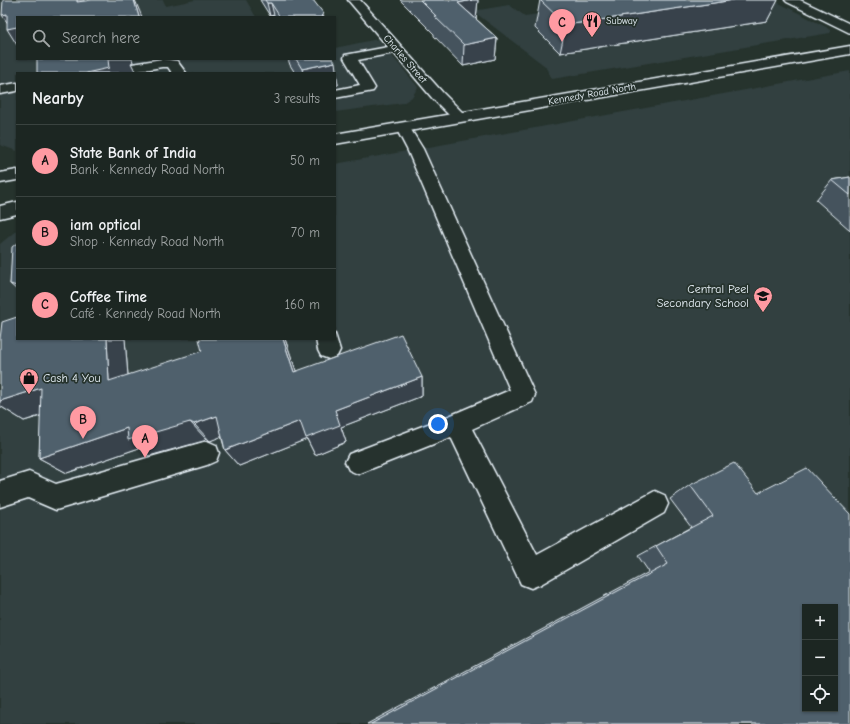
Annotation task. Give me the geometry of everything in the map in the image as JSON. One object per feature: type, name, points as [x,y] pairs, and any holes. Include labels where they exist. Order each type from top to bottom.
[{"type":"main road","name":"Charles Street","points":[[354,0],[438,96],[459,117]]},
{"type":"main road","points":[[790,0],[850,29]]},
{"type":"main road","points":[[336,94],[368,88],[350,58],[397,49]]},
{"type":"main road","name":"Kennedy Road North","points":[[336,139],[850,50]]},
{"type":"main road","points":[[108,72],[162,63],[172,64],[178,72]]},
{"type":"main road","points":[[0,90],[16,87]]},
{"type":"main road","points":[[358,462],[458,424],[524,395],[415,149],[403,128]]},
{"type":"main road","points":[[0,178],[16,175]]},
{"type":"main road","points":[[0,212],[16,208]]},
{"type":"main road","points":[[458,424],[531,574],[655,504]]},
{"type":"main road","points":[[0,494],[29,485],[56,497],[207,453]]},
{"type":"shaded area","points":[[0,0],[163,0],[166,6],[195,0],[246,0],[255,16],[16,16],[16,60],[336,60],[336,48],[378,39],[418,87],[412,97],[403,103],[336,112],[336,72],[16,72],[16,151],[0,145]]},
{"type":"shaded area","points":[[632,0],[773,0],[831,31],[830,33],[552,79],[545,66],[473,11],[509,5],[525,16]]},
{"type":"shaded area","points":[[850,71],[850,724],[0,724],[0,244],[16,231],[16,340],[336,340],[336,164]]},
{"type":"building","points":[[3,0],[77,0],[77,2],[92,0],[134,0],[139,16],[16,16],[16,27],[7,29],[7,14],[2,15]]},
{"type":"building","points":[[265,0],[313,0],[324,14],[322,16],[279,16],[271,3],[267,3]]},
{"type":"building","points":[[420,0],[472,0],[458,3],[497,38],[464,45]]},
{"type":"building","points":[[540,0],[734,0],[566,25]]},
{"type":"building","points":[[37,60],[108,60],[109,68],[91,72],[37,72]]},
{"type":"building","points":[[297,60],[334,60],[335,62],[302,69]]},
{"type":"building","points":[[850,177],[850,195],[832,180]]},
{"type":"building","points":[[16,244],[16,286],[10,284],[12,247]]},
{"type":"building","points":[[16,317],[16,340],[107,340],[109,381],[202,351],[199,340],[283,340],[294,372],[401,334],[422,377],[335,410],[340,425],[306,438],[300,421],[225,450],[217,416],[194,424],[190,422],[128,440],[127,428],[39,458],[41,388],[0,401],[0,339],[2,322]]},
{"type":"building","points":[[734,463],[758,493],[807,468],[850,514],[850,724],[371,724],[668,564],[656,546],[713,516],[690,485]]},
{"type":"place","name":"Subway","points":[[592,38]]},
{"type":"place","name":"Coffee Time","points":[[562,42]]},
{"type":"place","name":"Central Peel Secondary School","points":[[763,313]]},
{"type":"place","name":"Cash 4 You","points":[[29,395]]},
{"type":"place","name":"iam optical","points":[[83,439]]},
{"type":"place","name":"State Bank of India","points":[[145,458]]}]
